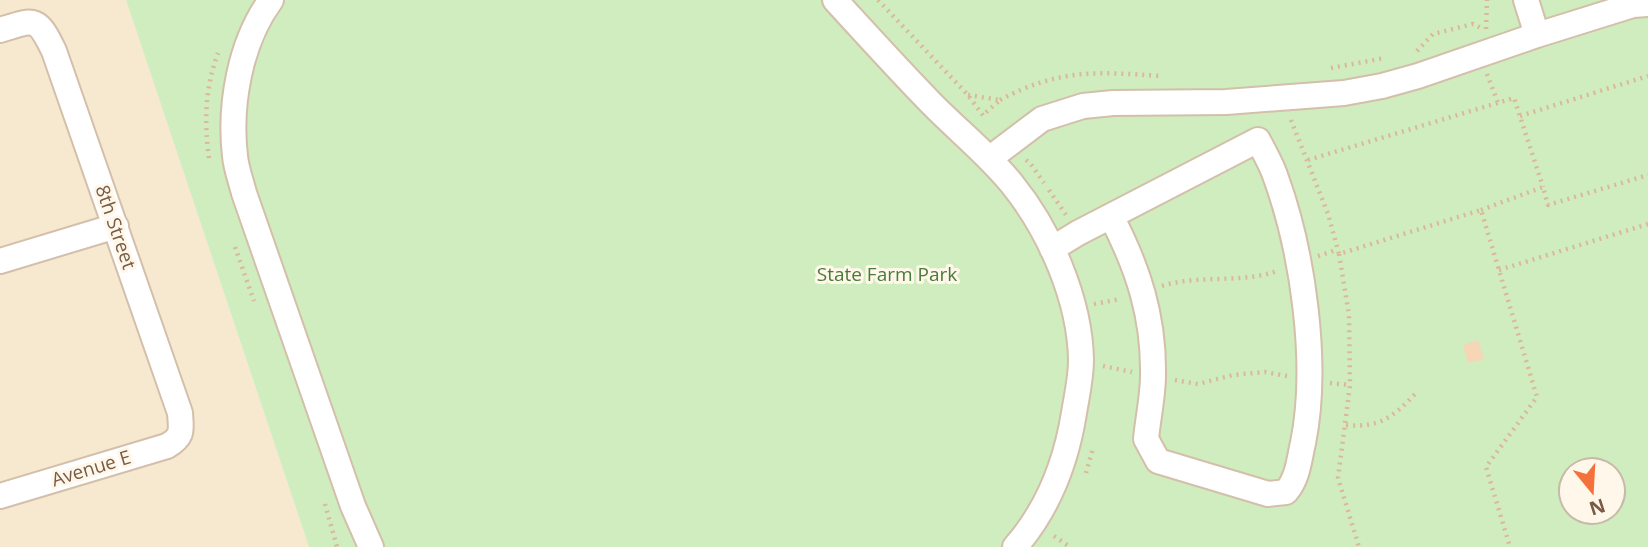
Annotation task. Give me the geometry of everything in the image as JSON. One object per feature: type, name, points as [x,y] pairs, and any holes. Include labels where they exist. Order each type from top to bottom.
[{"type":"street","points":[[271,0],[253,35],[243,64],[236,103],[235,157],[244,193],[344,480],[371,547]]},
{"type":"street","points":[[835,0],[930,102],[1013,184],[1044,232],[1066,283],[1079,335],[1080,380],[1071,437],[1056,484],[1042,511],[1015,547]]},
{"type":"street","points":[[1526,0],[1537,34]]},
{"type":"street","points":[[989,159],[1042,119],[1083,106],[1113,103],[1226,102],[1344,93],[1418,76],[1490,40],[1537,34],[1633,5],[1648,4]]},
{"type":"street","name":"8th Street","points":[[0,30],[28,22],[36,23],[44,30],[54,51],[180,413],[180,436]]},
{"type":"street","points":[[1052,249],[1111,216],[1258,140],[1279,185],[1293,237],[1306,323],[1308,419],[1294,483],[1286,492],[1268,494],[1158,461],[1146,439],[1153,376],[1151,336],[1144,292],[1130,253],[1111,216]]},
{"type":"street","points":[[0,261],[116,226]]},
{"type":"street","name":"Avenue E","points":[[0,496],[167,446],[180,436]]},
{"type":"path","points":[[878,0],[967,94],[984,116],[1000,100],[1032,85],[1071,74],[1163,76]]},
{"type":"path","points":[[1487,0],[1490,40]]},
{"type":"path","points":[[1415,52],[1433,34],[1473,24],[1490,40]]},
{"type":"path","points":[[1327,69],[1390,57]]},
{"type":"path","points":[[1520,116],[1648,76]]},
{"type":"path","points":[[967,94],[1000,100]]},
{"type":"path","points":[[1284,97],[1328,214],[1349,315],[1350,385],[1338,478],[1359,547]]},
{"type":"path","points":[[1308,160],[1514,98],[1548,205],[1648,175]]},
{"type":"path","points":[[1093,304],[1107,303],[1178,281],[1260,276],[1481,210],[1543,187]]},
{"type":"path","points":[[1481,210],[1537,397],[1486,467],[1510,547]]},
{"type":"path","points":[[1499,270],[1648,224]]},
{"type":"path","points":[[1098,365],[1198,384],[1233,375],[1265,372],[1308,381],[1350,385]]},
{"type":"path","points":[[1346,425],[1365,427],[1384,421],[1400,410],[1415,394]]},
{"type":"path","points":[[1054,537],[1070,547]]},
{"type":"shaded area","points":[[0,0],[126,0],[309,547],[0,547]]},
{"type":"green space","name":"State Farm Park","points":[[126,0],[1648,0],[1648,547],[309,547]]},
{"type":"building","points":[[1478,340],[1484,359],[1468,363],[1463,345]]}]
